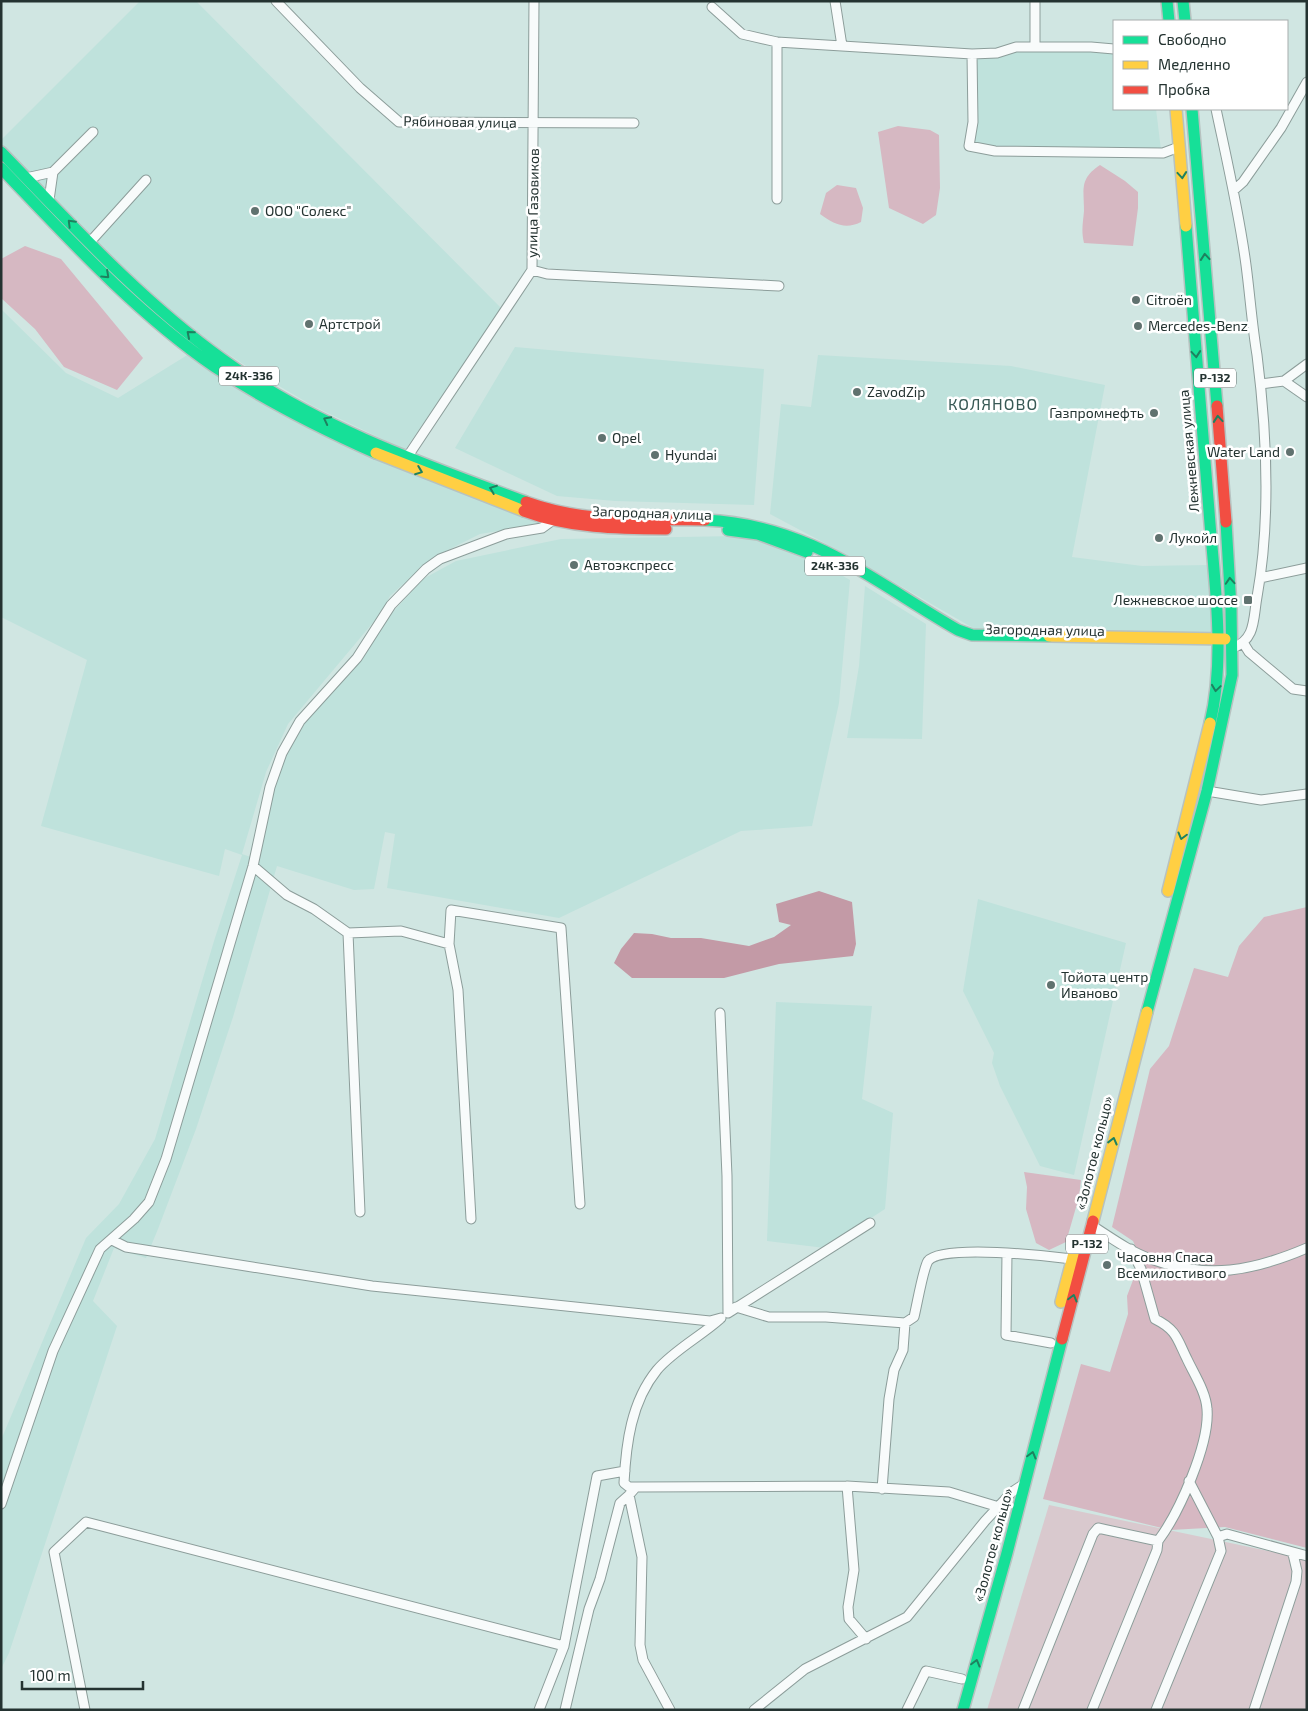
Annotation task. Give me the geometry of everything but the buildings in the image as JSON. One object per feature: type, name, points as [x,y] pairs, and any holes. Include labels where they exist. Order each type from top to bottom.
[{"type":"main road","points":[[1167,1],[1169,20]]},
{"type":"main road","points":[[1184,1],[1185,20]]},
{"type":"main road","name":"Лежневская улица","points":[[1176,110],[1218,643],[1218,675],[1214,706],[1195,788]]},
{"type":"main road","name":"Р-132","points":[[1192,110],[1237,644]]},
{"type":"main road","name":"24К-336","points":[[1,152],[122,273],[193,337],[227,362],[302,407],[348,431],[554,516]]},
{"type":"main road","name":"24К-336","points":[[1,168],[104,273],[184,344],[215,366],[321,428],[410,467],[554,516]]},
{"type":"main road","name":"Загородная улица","points":[[554,516],[619,520],[749,523],[785,533],[850,565],[958,630],[972,634],[1237,644]]},
{"type":"main road","name":"«Золотое кольцо»","points":[[963,1710],[1024,1484],[1172,914],[1207,791],[1237,644]]},
{"type":"main road","name":"«Золотое кольцо»","points":[[953,1710],[1012,1492],[1195,788]]},
{"type":"street","name":"Рябиновая улица","points":[[276,1],[360,88],[399,122],[533,124],[634,122]]},
{"type":"street","name":"улица Газовиков","points":[[408,456],[532,270],[534,1]]},
{"type":"street","points":[[835,1],[842,46]]},
{"type":"street","points":[[1034,1],[1035,47]]},
{"type":"street","points":[[712,7],[742,34],[777,42],[972,54],[997,53],[1016,47],[1113,49]]},
{"type":"street","points":[[777,42],[777,199]]},
{"type":"street","points":[[972,54],[973,122],[969,146],[995,151],[1153,153],[1163,153],[1179,147]]},
{"type":"street","points":[[1234,190],[1243,182],[1281,128],[1307,82]]},
{"type":"street","points":[[1216,110],[1234,190],[1246,264],[1261,384],[1266,486],[1260,578],[1249,638],[1237,644],[1292,689],[1307,691]]},
{"type":"street","points":[[26,178],[53,172],[93,132]]},
{"type":"street","points":[[49,200],[53,172]]},
{"type":"street","points":[[90,242],[146,180]]},
{"type":"street","points":[[532,270],[547,274],[779,286]]},
{"type":"street","points":[[1261,384],[1284,382],[1307,364]]},
{"type":"street","points":[[1284,382],[1307,397]]},
{"type":"street","points":[[1,1504],[53,1350],[100,1249],[112,1240],[150,1202],[166,1159],[253,866],[270,787],[282,754],[300,722],[357,658],[391,606],[414,581],[440,559],[506,534],[542,528],[554,516]]},
{"type":"street","points":[[1260,578],[1307,568]]},
{"type":"street","points":[[1207,791],[1261,800],[1307,794]]},
{"type":"street","points":[[253,866],[287,895],[314,909],[348,934],[401,931],[449,944]]},
{"type":"street","points":[[470,1219],[458,990],[449,944],[451,910],[560,928],[580,1204]]},
{"type":"street","points":[[348,934],[360,1212]]},
{"type":"street","points":[[720,1013],[726,1176],[724,1316]]},
{"type":"street","points":[[870,1223],[724,1316],[657,1370],[636,1406],[626,1450],[624,1483],[630,1487],[847,1486],[949,1492],[999,1506]]},
{"type":"street","points":[[1091,1225],[1131,1250],[1150,1259],[1179,1267],[1207,1271],[1240,1271],[1307,1248]]},
{"type":"street","points":[[112,1240],[126,1247],[372,1286],[710,1321],[724,1316]]},
{"type":"street","points":[[1092,1710],[1157,1550],[1158,1541],[1179,1506],[1207,1426],[1207,1408],[1199,1384],[1171,1327],[1156,1319],[1141,1269],[1131,1250]]},
{"type":"street","points":[[1007,1253],[1006,1335],[1051,1343]]},
{"type":"street","points":[[736,1308],[769,1317],[832,1318],[905,1323],[914,1317],[928,1262],[936,1255],[1007,1253],[1072,1259]]},
{"type":"street","points":[[882,1489],[889,1399],[894,1370],[903,1350],[905,1323]]},
{"type":"street","points":[[539,1710],[564,1646],[597,1476],[625,1472]]},
{"type":"street","points":[[1156,1710],[1214,1571],[1220,1552],[1218,1536],[1189,1481]]},
{"type":"street","points":[[754,1710],[805,1669],[908,1617],[999,1506],[1012,1492],[1024,1484]]},
{"type":"street","points":[[847,1486],[854,1570],[848,1607],[849,1619],[866,1639]]},
{"type":"street","points":[[565,1710],[585,1636],[586,1622],[620,1503],[636,1487]]},
{"type":"street","points":[[629,1495],[642,1557],[640,1645],[644,1660],[670,1710]]},
{"type":"street","points":[[85,1710],[54,1552],[86,1522],[564,1646]]},
{"type":"street","points":[[1023,1710],[1093,1534],[1098,1528],[1158,1541]]},
{"type":"street","points":[[1218,1536],[1227,1534],[1292,1554],[1307,1556]]},
{"type":"street","points":[[1254,1710],[1296,1582],[1297,1571],[1292,1554]]},
{"type":"street","points":[[907,1710],[926,1671],[962,1679]]},
{"type":"shaded area","points":[[140,1],[196,1],[502,309],[405,450],[313,406],[252,370],[192,330],[112,258],[1,144],[1,140]]},
{"type":"shaded area","points":[[1017,51],[1113,52],[1113,110],[1156,110],[1161,150],[1002,148],[974,145],[976,59],[998,57]]},
{"type":"shaded area","points":[[898,126],[930,130],[939,135],[940,188],[936,215],[923,224],[889,208],[878,132]]},
{"type":"shaded area","points":[[1100,165],[1138,192],[1133,246],[1084,243],[1082,231],[1084,185],[1093,170]]},
{"type":"shaded area","points":[[837,185],[856,188],[863,208],[861,222],[845,226],[830,221],[820,214],[826,193]]},
{"type":"shaded area","points":[[25,246],[61,259],[143,358],[117,390],[64,367],[35,329],[1,298],[1,259]]},
{"type":"shaded area","points":[[1,309],[66,373],[118,398],[189,354],[540,518],[540,524],[480,534],[432,558],[390,596],[381,613],[288,724],[266,772],[242,854],[257,859],[270,800],[284,757],[305,723],[348,676],[393,612],[423,579],[456,561],[561,539],[738,536],[797,550],[850,580],[839,703],[812,826],[741,831],[559,918],[387,888],[395,834],[385,832],[374,889],[354,890],[277,866],[233,1017],[196,1129],[146,1258],[114,1248],[93,1301],[117,1326],[9,1653],[1,1669],[1,1440],[86,1238],[119,1204],[155,1139],[214,941],[242,855],[225,849],[219,876],[41,826],[87,660],[1,617]]},
{"type":"shaded area","points":[[515,347],[764,369],[754,505],[615,501],[557,496],[455,448]]},
{"type":"shaded area","points":[[818,355],[1011,366],[1105,385],[1072,557],[1142,566],[1208,565],[1214,635],[980,632],[845,554],[770,514],[781,404],[811,407]]},
{"type":"shaded area","points":[[865,586],[926,624],[922,739],[847,738],[859,666]]},
{"type":"shaded area","points":[[819,891],[852,902],[856,944],[853,956],[779,964],[724,978],[632,978],[614,963],[621,949],[634,933],[671,938],[701,938],[749,946],[774,937],[791,925],[779,922],[776,904]]},
{"type":"shaded area","points":[[978,899],[1126,943],[1074,1175],[1040,1166],[1000,1086],[992,1063],[994,1053],[963,991]]},
{"type":"shaded area","points":[[1307,907],[1307,1548],[1225,1527],[1170,1530],[1043,1499],[1081,1364],[1110,1372],[1128,1314],[1127,1296],[1141,1259],[1133,1241],[1112,1227],[1150,1069],[1169,1046],[1194,968],[1228,977],[1239,946],[1264,917]]},
{"type":"shaded area","points":[[776,1002],[872,1006],[862,1099],[893,1113],[885,1209],[825,1248],[767,1241]]},
{"type":"shaded area","points":[[1024,1172],[1081,1180],[1079,1197],[1066,1242],[1049,1250],[1036,1243],[1026,1209],[1027,1187]]},
{"type":"shaded area","points":[[1049,1505],[1307,1559],[1307,1710],[987,1710]]},
{"type":"traffic: fast","points":[[1167,1],[1169,20]]},
{"type":"traffic: fast","points":[[1183,1],[1185,20]]},
{"type":"traffic: fast","points":[[1192,110],[1217,406]]},
{"type":"traffic: fast","points":[[1,152],[134,287],[192,336],[257,383],[293,404],[369,441],[447,473],[526,502]]},
{"type":"traffic: fast","points":[[1,168],[103,273],[157,323],[186,346],[215,367],[274,403],[376,453]]},
{"type":"traffic: fast","points":[[1186,226],[1216,591],[1217,672],[1215,698],[1210,723]]},
{"type":"traffic: fast","points":[[705,520],[742,524],[777,532],[808,544],[838,558],[958,630],[972,635],[1049,636]]},
{"type":"traffic: fast","points":[[1147,1012],[1207,791],[1232,675],[1231,608],[1226,522]]},
{"type":"traffic: fast","points":[[728,530],[758,534],[807,552]]},
{"type":"traffic: fast","points":[[963,1710],[1007,1553],[1062,1339]]},
{"type":"traffic: slow","points":[[1176,110],[1186,226]]},
{"type":"traffic: slow","points":[[376,453],[524,511]]},
{"type":"traffic: slow","points":[[1049,636],[1225,639]]},
{"type":"traffic: slow","points":[[1168,891],[1210,723]]},
{"type":"traffic: slow","points":[[1093,1221],[1147,1012]]},
{"type":"traffic: slow","points":[[1061,1302],[1077,1242]]},
{"type":"traffic: jam","points":[[1217,406],[1226,522]]},
{"type":"traffic: jam","points":[[526,502],[571,514],[593,517],[705,520]]},
{"type":"traffic: jam","points":[[524,511],[541,517],[576,524],[612,528],[666,529]]},
{"type":"traffic: jam","points":[[1062,1339],[1093,1221]]},
{"type":"place","name":"ООО \"Солекс\"","points":[[255,211]]},
{"type":"place","name":"Citroën","points":[[1136,300]]},
{"type":"place","name":"Артстрой","points":[[309,324]]},
{"type":"place","name":"Mercedes-Benz","points":[[1138,326]]},
{"type":"place","name":"ZavodZip","points":[[857,392]]},
{"type":"place","name":"Газпромнефть","points":[[1154,413]]},
{"type":"place","name":"Opel","points":[[602,438]]},
{"type":"place","name":"Water Land","points":[[1290,452]]},
{"type":"place","name":"Hyundai","points":[[655,455]]},
{"type":"place","name":"Лукойл","points":[[1159,538]]},
{"type":"place","name":"Автоэкспресс","points":[[574,565]]},
{"type":"place","name":"Лежневское шоссе","points":[[1248,600]]},
{"type":"place","name":"Тойота центр Иваново","points":[[1051,985]]},
{"type":"place","name":"Часовня Спаса Всемилостивого","points":[[1107,1265]]},
{"type":"district","name":"КОЛЯНОВО","points":[[993,404]]}]
